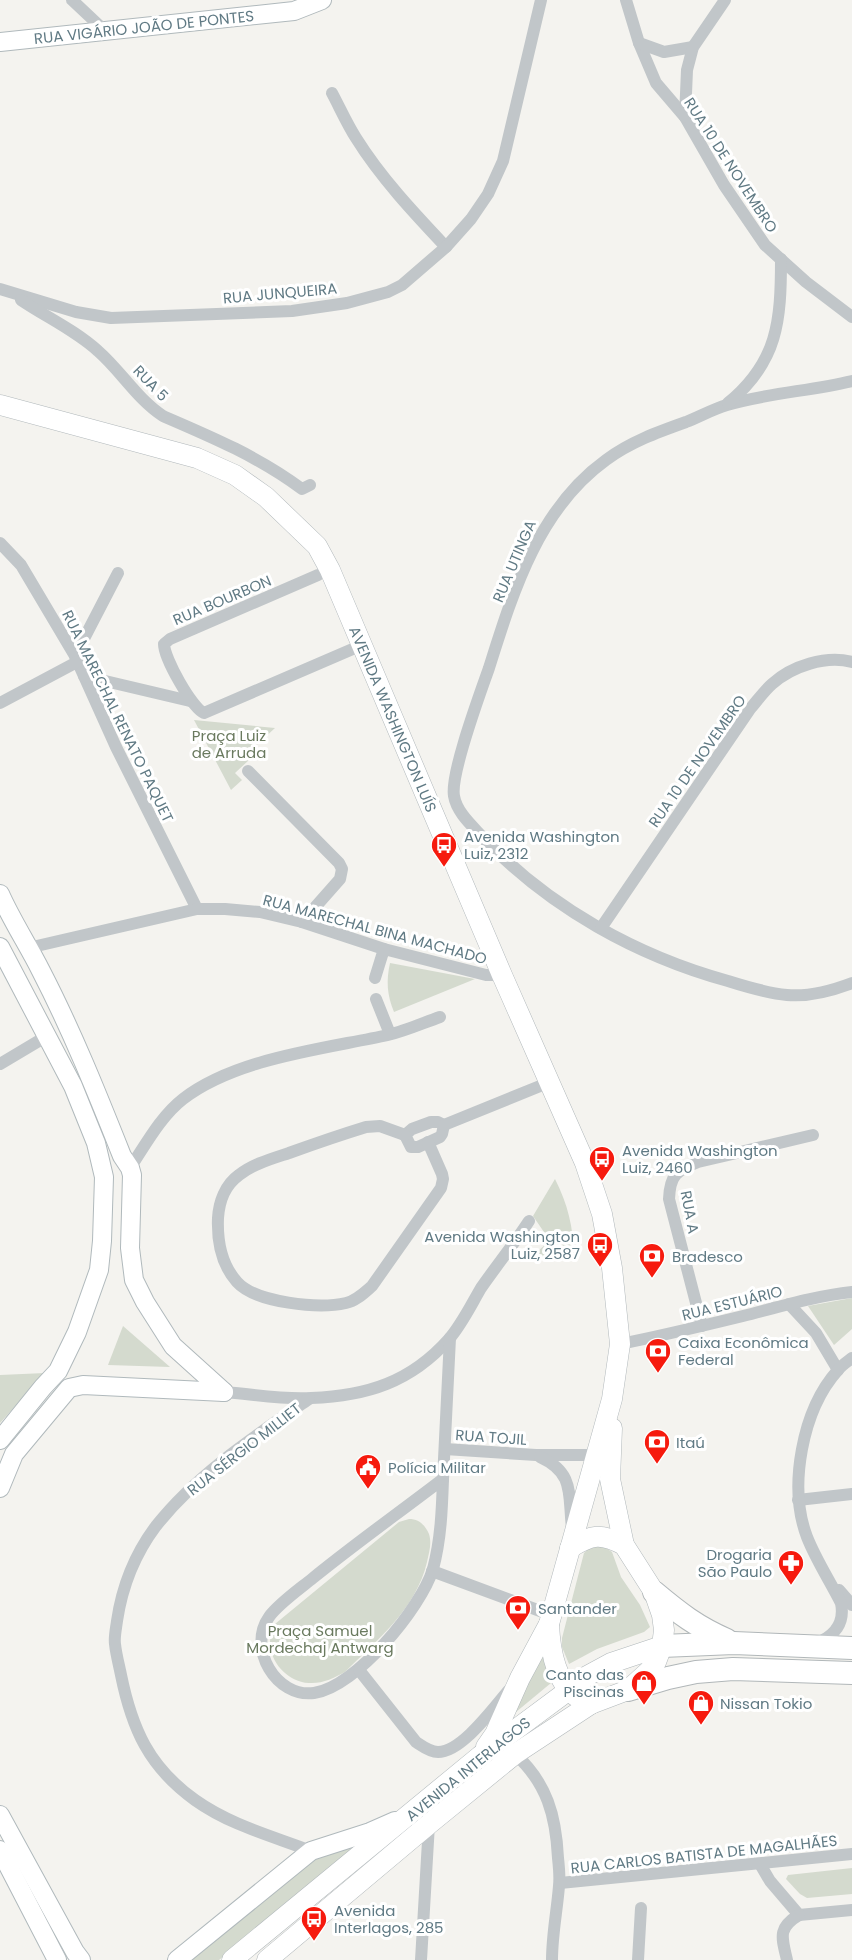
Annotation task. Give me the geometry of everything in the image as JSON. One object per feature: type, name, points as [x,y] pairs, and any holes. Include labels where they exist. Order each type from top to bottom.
[{"type":"highway","points":[[654,1592],[704,1630],[734,1643],[852,1648]]},
{"type":"highway","name":"AVENIDA INTERLAGOS","points":[[662,1646],[734,1643]]},
{"type":"highway","points":[[628,1690],[696,1672],[733,1670],[852,1673]]},
{"type":"main road","name":"AVENIDA WASHINGTON LUÍS","points":[[0,405],[197,458],[235,476],[266,497],[317,546],[330,570],[502,975],[585,1163],[602,1214],[611,1259],[620,1344],[612,1399],[550,1620],[553,1657],[559,1674],[569,1690]]},
{"type":"main road","name":"AVENIDA WASHINGTON LUÍS","points":[[612,1399],[610,1479],[624,1545],[654,1592],[662,1615],[664,1630],[662,1646]]},
{"type":"main road","points":[[572,1544],[593,1536],[602,1536],[624,1545]]},
{"type":"main road","points":[[480,1756],[495,1734],[520,1678],[550,1620]]},
{"type":"main road","points":[[569,1690],[578,1698],[591,1704],[628,1690],[650,1671],[662,1646]]},
{"type":"main road","name":"AVENIDA INTERLAGOS","points":[[232,1960],[480,1756],[587,1676],[611,1664],[662,1646]]},
{"type":"main road","name":"AVENIDA INTERLAGOS","points":[[267,1960],[515,1754],[591,1704]]},
{"type":"street","points":[[72,0],[105,31]]},
{"type":"street","name":"RUA VIGÁRIO JOÃO DE PONTES","points":[[0,42],[294,11],[322,0]]},
{"type":"street","name":"RUA JUNQUEIRA","points":[[13,294],[76,312],[111,318],[292,310],[346,303],[388,292],[402,285],[446,247],[483,203],[503,161],[541,0]]},
{"type":"street","name":"RUA 10 DE NOVEMBRO","points":[[626,0],[639,43],[656,83],[685,117],[737,205],[765,245],[852,317]]},
{"type":"street","points":[[685,117],[687,70],[693,47],[725,0]]},
{"type":"street","points":[[639,43],[664,52],[693,47]]},
{"type":"street","points":[[332,93],[356,138],[380,172],[446,247]]},
{"type":"street","points":[[726,405],[743,391],[760,371],[768,357],[776,333],[780,307],[781,259]]},
{"type":"street","points":[[0,289],[13,294]]},
{"type":"street","name":"RUA 5","points":[[13,294],[45,317],[80,336],[99,352],[151,408],[163,416],[244,451],[275,469],[302,489],[310,485]]},
{"type":"street","name":"RUA UTINGA","points":[[601,928],[554,900],[509,864],[474,827],[457,805],[454,796],[456,774],[493,655],[536,543],[559,504],[582,479],[606,459],[628,446],[726,405],[852,381]]},
{"type":"street","name":"RUA MARECHAL RENATO PAQUET","points":[[0,543],[21,565],[76,659],[116,747],[197,909]]},
{"type":"street","points":[[0,703],[76,659],[118,573]]},
{"type":"street","name":"RUA BOURBON","points":[[190,700],[164,648],[166,641],[318,575]]},
{"type":"street","points":[[84,676],[190,700],[202,713],[355,648]]},
{"type":"street","name":"RUA 10 DE NOVEMBRO","points":[[601,928],[744,717],[773,683],[813,662],[852,662]]},
{"type":"street","points":[[248,771],[339,863],[342,869],[340,879],[302,922]]},
{"type":"street","points":[[0,894],[13,922],[41,970],[80,1051],[122,1156],[130,1168],[130,1248],[134,1280],[173,1346],[224,1392]]},
{"type":"street","name":"RUA MARECHAL BINA MACHADO","points":[[28,948],[197,909],[225,909],[260,912],[302,922],[384,949],[486,975],[502,975]]},
{"type":"street","points":[[601,928],[676,965],[758,990],[801,995],[828,991],[852,983]]},
{"type":"street","points":[[0,947],[73,1086],[96,1143],[104,1177],[99,1270],[76,1332],[58,1371],[0,1440],[14,1454]]},
{"type":"street","points":[[375,978],[384,949]]},
{"type":"street","points":[[376,999],[390,1034]]},
{"type":"street","points":[[130,1168],[167,1114],[183,1099],[210,1083],[263,1061],[390,1034],[440,1017]]},
{"type":"street","points":[[0,1064],[47,1036]]},
{"type":"street","points":[[405,1135],[412,1129],[431,1122],[444,1125],[550,1082]]},
{"type":"street","points":[[428,1142],[442,1174],[441,1188],[372,1286],[362,1295],[347,1303],[328,1305],[288,1303],[250,1291],[238,1283],[225,1266],[217,1236],[219,1207],[226,1189],[237,1176],[257,1164],[366,1127],[380,1126],[405,1135],[411,1147],[418,1147],[428,1142],[440,1137],[444,1125]]},
{"type":"street","name":"RUA A","points":[[702,1326],[669,1199],[671,1180],[681,1169],[698,1162],[813,1135]]},
{"type":"street","points":[[0,1488],[14,1454],[69,1388],[83,1385],[309,1399],[377,1389],[415,1370],[428,1361],[450,1338],[529,1221]]},
{"type":"street","name":"RUA ESTUÁRIO","points":[[620,1344],[789,1304],[852,1292]]},
{"type":"street","points":[[789,1304],[816,1333],[838,1370]]},
{"type":"street","points":[[444,1479],[360,1540],[293,1594],[269,1617],[261,1635],[262,1654],[276,1679],[287,1688],[303,1693],[314,1693],[325,1690],[359,1670],[388,1640],[410,1612],[432,1571],[440,1535],[444,1479],[450,1338]]},
{"type":"street","points":[[807,1646],[834,1633],[842,1621],[843,1612],[829,1577],[807,1536],[798,1500],[801,1459],[808,1424],[821,1395],[838,1370],[852,1358]]},
{"type":"street","name":"RUA SÉRGIO MILLIET","points":[[309,1399],[246,1443],[181,1497],[155,1528],[131,1569],[120,1599],[114,1642],[127,1707],[143,1744],[169,1778],[195,1800],[221,1816],[311,1851]]},
{"type":"street","name":"RUA TOJIL","points":[[445,1449],[536,1455],[597,1455]]},
{"type":"street","name":"RUA TOJIL","points":[[536,1455],[550,1461],[563,1474],[567,1484],[572,1544]]},
{"type":"street","points":[[798,1500],[852,1494]]},
{"type":"street","points":[[432,1571],[550,1620]]},
{"type":"street","points":[[829,1577],[852,1605]]},
{"type":"street","points":[[359,1670],[416,1742],[437,1752],[451,1749],[462,1742],[520,1678]]},
{"type":"street","points":[[515,1754],[529,1767],[540,1784],[553,1813],[560,1883],[552,1942],[552,1960]]},
{"type":"street","points":[[0,1815],[81,1960]]},
{"type":"street","points":[[177,1960],[311,1851],[370,1832],[410,1815]]},
{"type":"street","points":[[421,1960],[429,1824]]},
{"type":"street","points":[[0,1850],[57,1960]]},
{"type":"street","name":"RUA CARLOS BATISTA DE MAGALHÃES","points":[[560,1883],[852,1854]]},
{"type":"street","points":[[760,1864],[770,1881],[799,1915]]},
{"type":"street","points":[[638,1960],[641,1908]]},
{"type":"street","points":[[787,1960],[782,1932],[785,1925],[799,1915],[852,1910]]},
{"type":"green space","name":"Praça Luiz de Arruda","points":[[194,720],[275,728],[248,753],[249,760],[235,773],[242,780],[231,790]]},
{"type":"green space","points":[[390,963],[475,979],[394,1012],[388,988]]},
{"type":"green space","points":[[555,1179],[569,1216],[574,1255],[529,1259],[546,1244],[546,1235],[533,1216]]},
{"type":"green space","points":[[852,1298],[852,1329],[834,1345],[808,1306]]},
{"type":"green space","points":[[123,1326],[170,1367],[108,1365]]},
{"type":"green space","points":[[45,1373],[0,1423],[0,1375]]},
{"type":"green space","name":"Praça Samuel Mordechaj Antwarg","points":[[409,1519],[419,1521],[424,1525],[429,1534],[430,1545],[422,1579],[414,1595],[394,1623],[345,1672],[328,1680],[319,1683],[299,1681],[282,1670],[272,1653],[270,1643],[275,1624],[399,1522]]},
{"type":"green space","points":[[593,1545],[612,1552],[621,1577],[640,1605],[650,1627],[644,1632],[597,1649],[569,1664],[562,1647],[562,1638],[584,1553]]},
{"type":"green space","points":[[541,1657],[546,1657],[551,1683],[516,1712],[516,1708]]},
{"type":"green space","points":[[385,1830],[219,1960],[186,1960],[313,1855]]},
{"type":"green space","points":[[852,1868],[852,1894],[807,1898],[786,1879],[788,1875]]},
{"type":"place","name":"Avenida Washington Luiz, 2312","points":[[444,868]]},
{"type":"place","name":"Avenida Washington Luiz, 2460","points":[[602,1182]]},
{"type":"place","name":"Avenida Washington Luiz, 2587","points":[[600,1268]]},
{"type":"place","name":"Bradesco","points":[[652,1279]]},
{"type":"place","name":"Caixa Econômica Federal","points":[[658,1374]]},
{"type":"place","name":"Itaú","points":[[657,1465]]},
{"type":"place","name":"Polícia Militar","points":[[368,1490]]},
{"type":"place","name":"Drogaria São Paulo","points":[[791,1586]]},
{"type":"place","name":"Santander","points":[[518,1631]]},
{"type":"place","name":"Canto das Piscinas","points":[[644,1706]]},
{"type":"place","name":"Nissan Tokio","points":[[701,1726]]},
{"type":"place","name":"Avenida Interlagos, 285","points":[[314,1942]]}]
